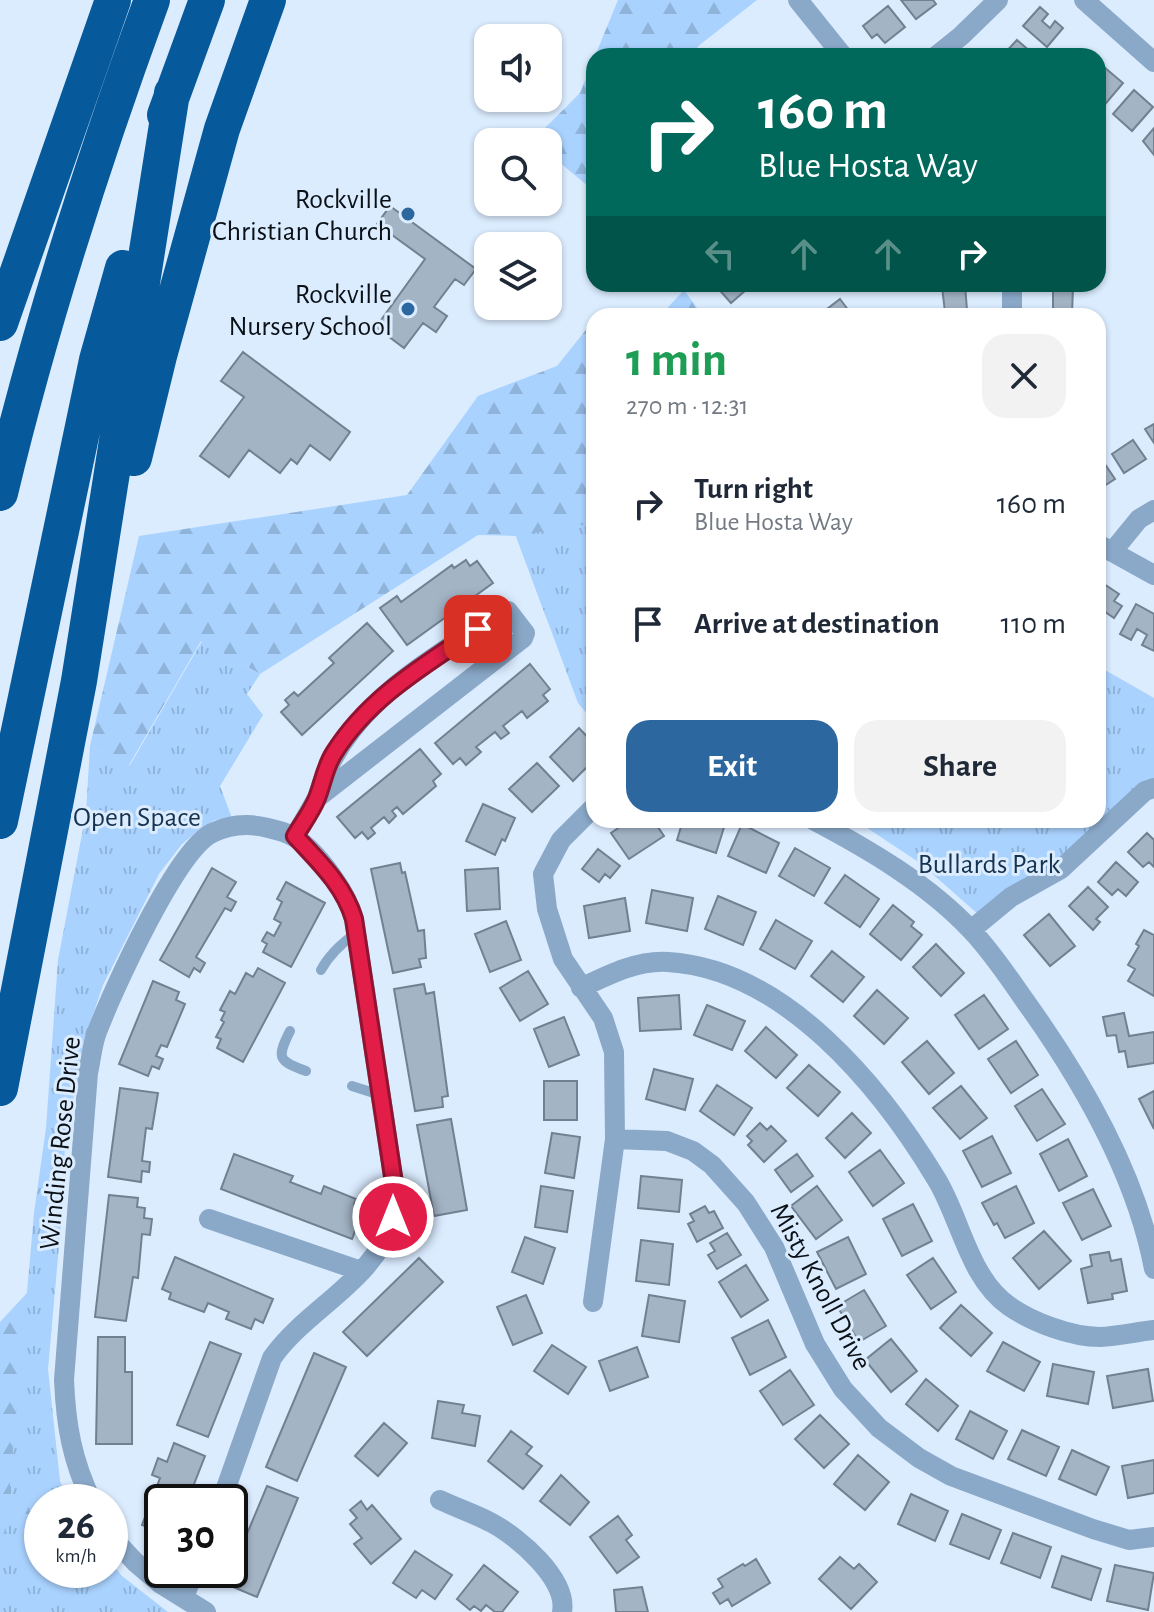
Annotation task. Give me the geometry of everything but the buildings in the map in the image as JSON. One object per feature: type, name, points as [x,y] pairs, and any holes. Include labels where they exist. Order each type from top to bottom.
[{"type":"highway","points":[[0,323],[113,0]]},
{"type":"highway","points":[[0,493],[15,430],[77,218],[152,0]]},
{"type":"highway","points":[[0,821],[97,360],[172,93],[207,0]]},
{"type":"highway","points":[[79,681],[176,295],[222,129],[268,0]]},
{"type":"highway","points":[[0,1088],[79,681],[172,93]]},
{"type":"street","points":[[798,0],[837,48]]},
{"type":"street","points":[[946,48],[998,0]]},
{"type":"street","points":[[1084,0],[1154,62]]},
{"type":"street","points":[[1106,547],[1154,510]]},
{"type":"street","points":[[1106,549],[1154,575]]},
{"type":"street","points":[[227,1484],[272,1358],[285,1340],[361,1271],[379,1250],[393,1217],[394,1183],[356,933],[348,899],[295,836],[317,798],[333,755],[364,714],[401,681],[503,611],[508,611],[525,633],[516,646],[317,798]]},
{"type":"street","points":[[1106,827],[1145,791],[1154,788]]},
{"type":"street","points":[[586,815],[561,840],[543,874],[547,909],[563,959],[603,1018],[614,1052],[615,1139],[593,1302]]},
{"type":"street","name":"Winding Rose Drive","points":[[83,1484],[66,1428],[64,1380],[88,1073],[96,1035],[173,874],[192,849],[210,834],[235,825],[259,824],[295,836]]},
{"type":"street","points":[[826,828],[915,883],[971,930],[999,963],[1055,1042],[1086,1094],[1130,1189],[1154,1269]]},
{"type":"street","points":[[971,930],[1011,897],[1061,869],[1105,828]]},
{"type":"street","points":[[581,988],[621,969],[667,962],[727,974],[776,1001],[819,1032],[899,1122],[939,1183],[981,1275],[1006,1305],[1043,1326],[1097,1337],[1154,1330]]},
{"type":"street","name":"Misty Knoll Drive","points":[[615,1139],[667,1141],[693,1151],[712,1165],[746,1203],[774,1247],[815,1344],[843,1389],[879,1428],[919,1458],[951,1476],[1105,1533],[1129,1540],[1154,1537]]},
{"type":"street","points":[[209,1219],[361,1271]]},
{"type":"street","points":[[440,1500],[494,1524],[536,1557],[553,1578],[564,1605],[562,1612]]},
{"type":"street","points":[[128,1554],[161,1584],[206,1612]]},
{"type":"street","points":[[184,1597],[188,1588]]},
{"type":"lane","points":[[321,970],[342,943],[356,933]]},
{"type":"lane","points":[[290,1031],[281,1057],[286,1064],[306,1071]]},
{"type":"lane","points":[[352,1086],[380,1095]]},
{"type":"green space","points":[[618,0],[757,0],[698,48],[598,48]]},
{"type":"green space","points":[[586,78],[586,184],[562,165],[562,128],[545,128],[580,93]]},
{"type":"green space","points":[[685,292],[697,308],[667,308]]},
{"type":"green space","points":[[586,330],[586,693],[546,617],[516,536],[478,535],[260,674],[201,641],[129,765],[90,746],[139,536],[407,495],[478,396],[557,366]]},
{"type":"green space","points":[[586,524],[586,712],[578,703],[516,536]]},
{"type":"green space","name":"Open Space","points":[[202,641],[260,674],[247,694],[263,715],[220,786],[232,818],[215,820],[200,829],[182,844],[159,874],[103,985],[83,1044],[65,1144],[48,1369],[61,1484],[24,1484],[24,1510],[8,1507],[34,1213],[46,1128],[58,960],[86,813],[90,746],[130,765]]},
{"type":"green space","name":"Bullards Park","points":[[1106,671],[1154,698],[1154,783],[1106,823]]},
{"type":"green space","name":"Bullards Park","points":[[867,828],[1100,828],[987,922],[920,863]]},
{"type":"green space","points":[[51,1267],[45,1484],[24,1484],[24,1588],[29,1588],[11,1612],[0,1612],[0,1322]]},
{"type":"green space","points":[[7,1513],[24,1515],[24,1588],[128,1588],[128,1581],[168,1612],[0,1612],[0,1564]]},
{"type":"place","name":"Rockville Christian Church","points":[[408,214]]},
{"type":"place","name":"Rockville Nursery School","points":[[408,309]]},
{"type":"route","points":[[393,1217],[394,1183],[354,919],[348,899],[295,836],[317,798],[333,755],[364,714],[401,681],[478,629]]}]
